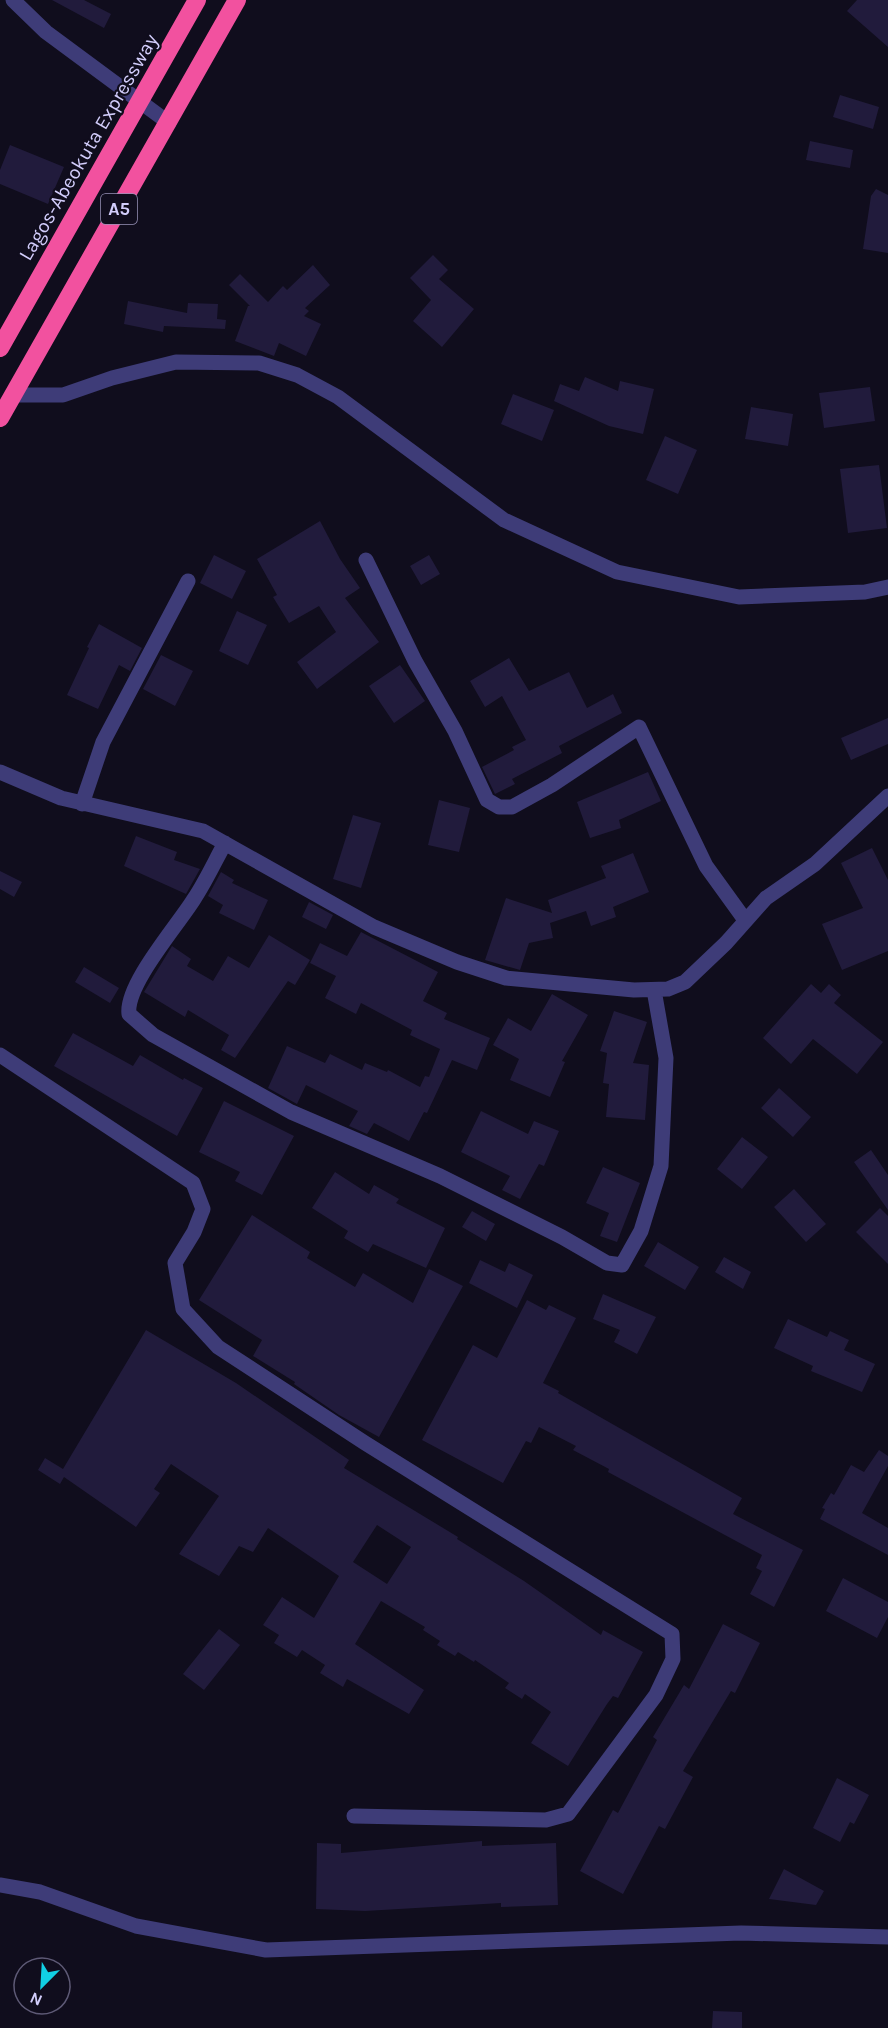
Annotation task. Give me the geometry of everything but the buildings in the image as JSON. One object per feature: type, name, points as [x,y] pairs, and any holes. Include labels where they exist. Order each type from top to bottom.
[{"type":"highway","name":"Lagos-Abeokuta Expressway","points":[[0,348],[197,0]]},
{"type":"highway","name":"A5","points":[[0,418],[237,0]]},
{"type":"street","points":[[13,0],[46,32],[169,123]]},
{"type":"street","points":[[13,395],[63,395],[112,378],[176,362],[259,363],[297,375],[338,397],[504,520],[617,572],[739,597],[866,592],[888,587]]},
{"type":"street","points":[[366,560],[415,661],[455,731],[488,800],[499,807],[512,807],[552,785],[639,727],[706,866],[745,920]]},
{"type":"street","points":[[82,804],[104,742],[188,581]]},
{"type":"street","points":[[0,772],[61,798],[203,831],[374,927],[457,962],[506,978],[654,990],[668,989],[685,982],[726,943],[766,898],[815,864],[888,796]]},
{"type":"street","points":[[225,843],[195,897],[136,984],[129,1014],[153,1035],[291,1112],[440,1176],[562,1237],[607,1263],[622,1265],[640,1231],[661,1166],[666,1058],[654,990]]},
{"type":"street","points":[[0,1055],[193,1183],[203,1209],[194,1232],[175,1263],[183,1309],[218,1347],[375,1449],[672,1634],[673,1659],[656,1695],[568,1814],[546,1820],[354,1816]]},
{"type":"street","points":[[0,1885],[40,1892],[136,1926],[266,1950],[741,1933],[888,1937]]}]
